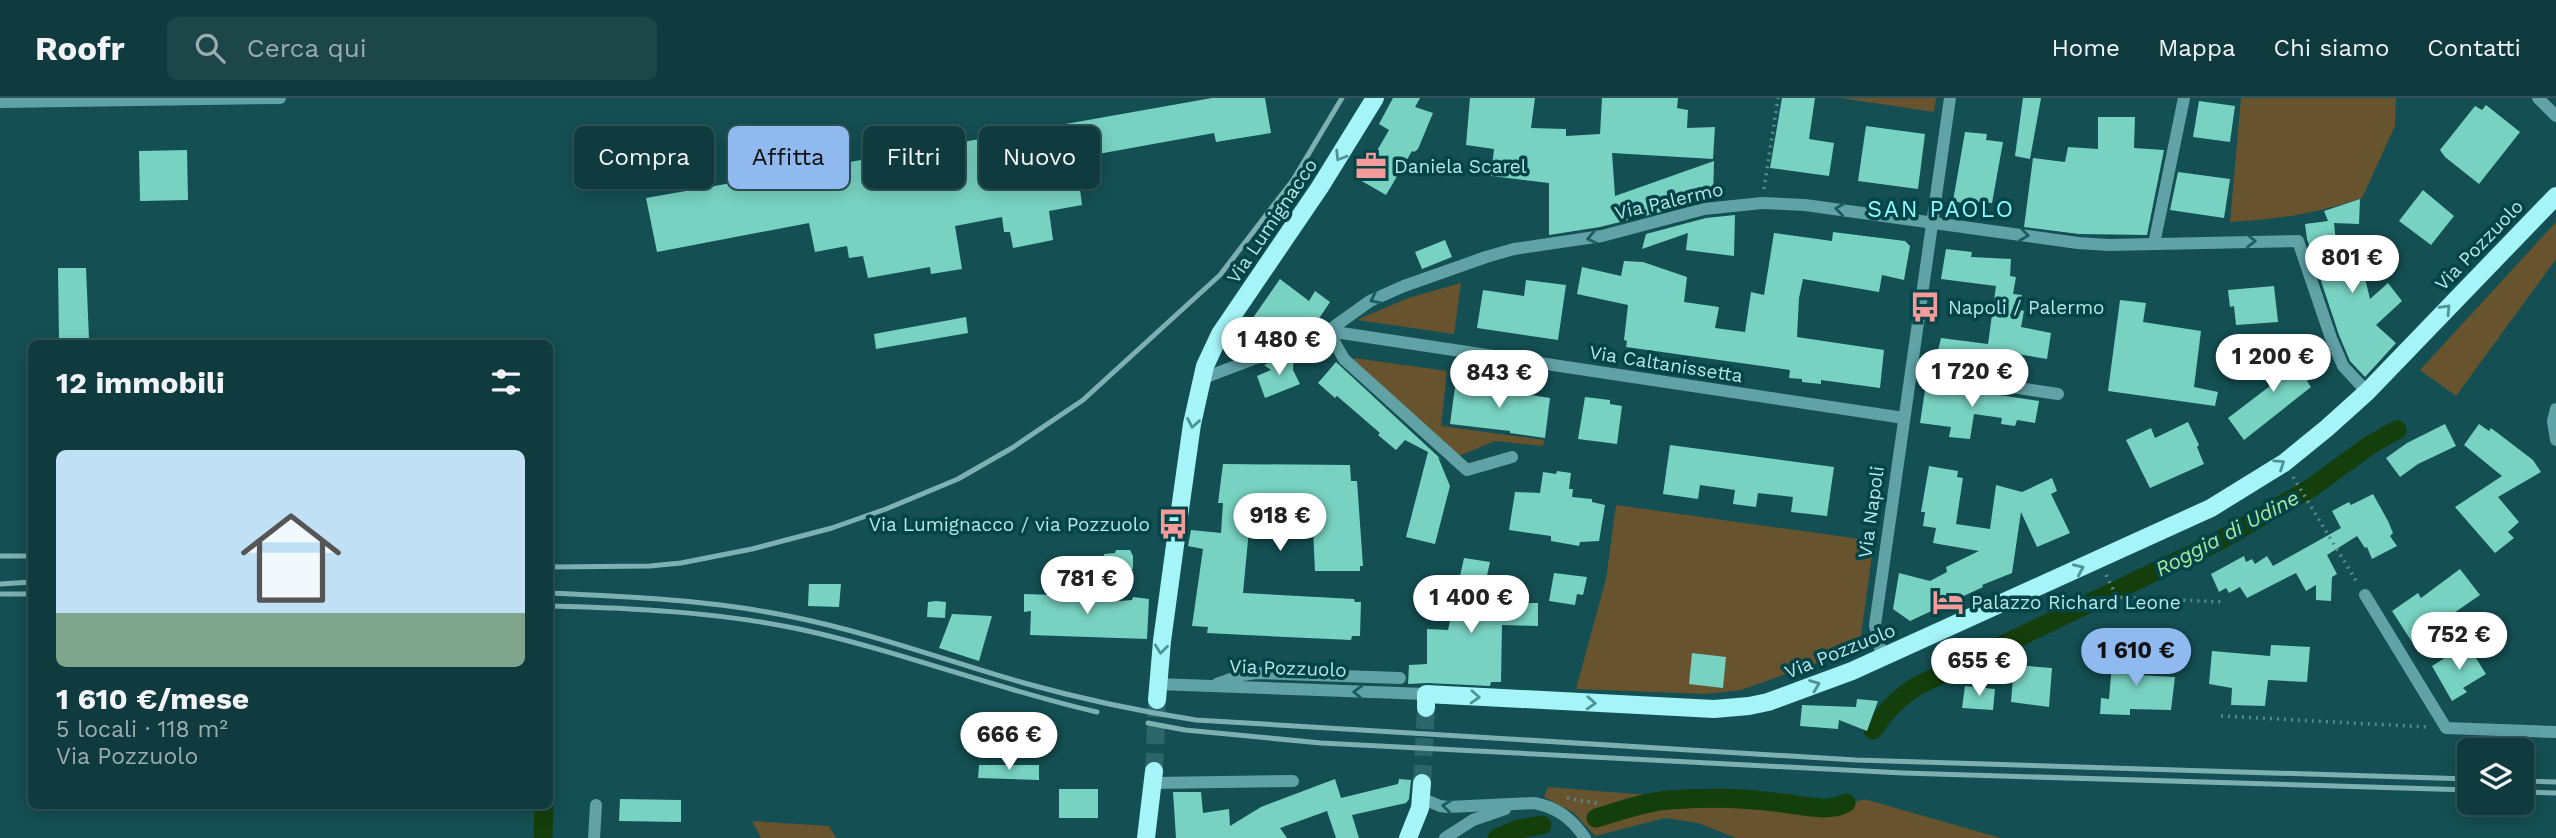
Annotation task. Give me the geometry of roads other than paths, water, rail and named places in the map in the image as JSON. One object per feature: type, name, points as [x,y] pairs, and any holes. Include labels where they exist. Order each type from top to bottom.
[{"type":"main road","name":"Via Lumignacco","points":[[1157,692],[1177,525],[1201,379],[1211,351],[1320,187],[1375,98]]},
{"type":"main road","name":"Via Pozzuolo","points":[[1426,701],[1730,708],[1786,696],[1882,657],[2211,508],[2284,463],[2367,392],[2556,196]]},
{"type":"main road","points":[[1146,838],[1154,777]]},
{"type":"main road","points":[[1408,838],[1417,821],[1422,790]]},
{"type":"street","points":[[0,102],[280,98]]},
{"type":"street","name":"Via Napoli","points":[[1882,657],[1875,625],[1950,98]]},
{"type":"street","points":[[2154,244],[2184,98]]},
{"type":"street","points":[[2538,98],[2556,116]]},
{"type":"street","name":"Via Palermo","points":[[1201,379],[1328,331],[1370,301],[1486,257],[1514,249],[1602,236],[1704,209],[1762,203],[1805,205],[2078,243],[2109,245],[2298,241],[2343,366],[2367,392]]},
{"type":"street","points":[[1328,331],[1344,359],[1467,470],[1512,457]]},
{"type":"street","name":"Via Caltanissetta","points":[[1328,331],[1904,418]]},
{"type":"street","points":[[1911,372],[2058,394]]},
{"type":"street","points":[[2556,409],[2553,421],[2556,440]]},
{"type":"street","points":[[2365,594],[2446,728],[2556,732]]},
{"type":"street","points":[[1214,686],[1234,677],[1257,673],[1400,678]]},
{"type":"street","name":"Via Pozzuolo","points":[[1157,692],[1214,686],[1426,701]]},
{"type":"street","points":[[1154,777],[1293,782]]},
{"type":"street","points":[[1422,790],[1440,806],[1534,803],[1553,807],[1571,821],[1585,838]]},
{"type":"street","points":[[1444,838],[1473,820],[1522,804]]},
{"type":"street","points":[[593,838],[596,805]]},
{"type":"waterway","name":"Roggia di Udine","points":[[1873,730],[1892,705],[1917,686],[2217,542],[2311,488],[2370,445],[2397,430]]},
{"type":"waterway","name":"Roggia di Udine","points":[[1596,818],[1650,803],[1683,799],[1740,799],[1823,808],[1846,803]]},
{"type":"waterway","points":[[543,838],[544,809]]},
{"type":"waterway","name":"Roggia di Udine","points":[[1497,838],[1519,829],[1542,825]]},
{"type":"tunnel","points":[[1154,771],[1157,700]]},
{"type":"tunnel","points":[[1422,783],[1426,708]]},
{"type":"railway","points":[[553,567],[650,566],[681,563],[752,549],[832,528],[886,509],[958,479],[1012,448],[1083,400],[1220,275],[1293,180],[1342,98]]},
{"type":"railway","points":[[0,556],[28,556]]},
{"type":"railway","points":[[0,584],[28,582]]},
{"type":"railway","points":[[553,593],[702,603],[763,611],[881,639],[1045,689],[1196,720],[1856,760],[2457,779]]},
{"type":"railway","points":[[0,594],[28,594]]},
{"type":"railway","points":[[553,606],[675,612],[799,629],[1097,712]]},
{"type":"railway","points":[[1148,723],[1185,730],[1321,743],[1903,773],[2457,790]]},
{"type":"railway","points":[[2534,781],[2556,782]]},
{"type":"railway","points":[[2534,792],[2556,793]]},
{"type":"place","name":"Daniela Scarel","points":[[1371,166]]},
{"type":"place","name":"Napoli / Palermo","points":[[1925,307]]},
{"type":"place","name":"Via Lumignacco / via Pozzuolo","points":[[1173,524]]},
{"type":"place","name":"Palazzo Richard Leone","points":[[1948,602]]},
{"type":"district","name":"SAN PAOLO","points":[[1941,209]]}]
